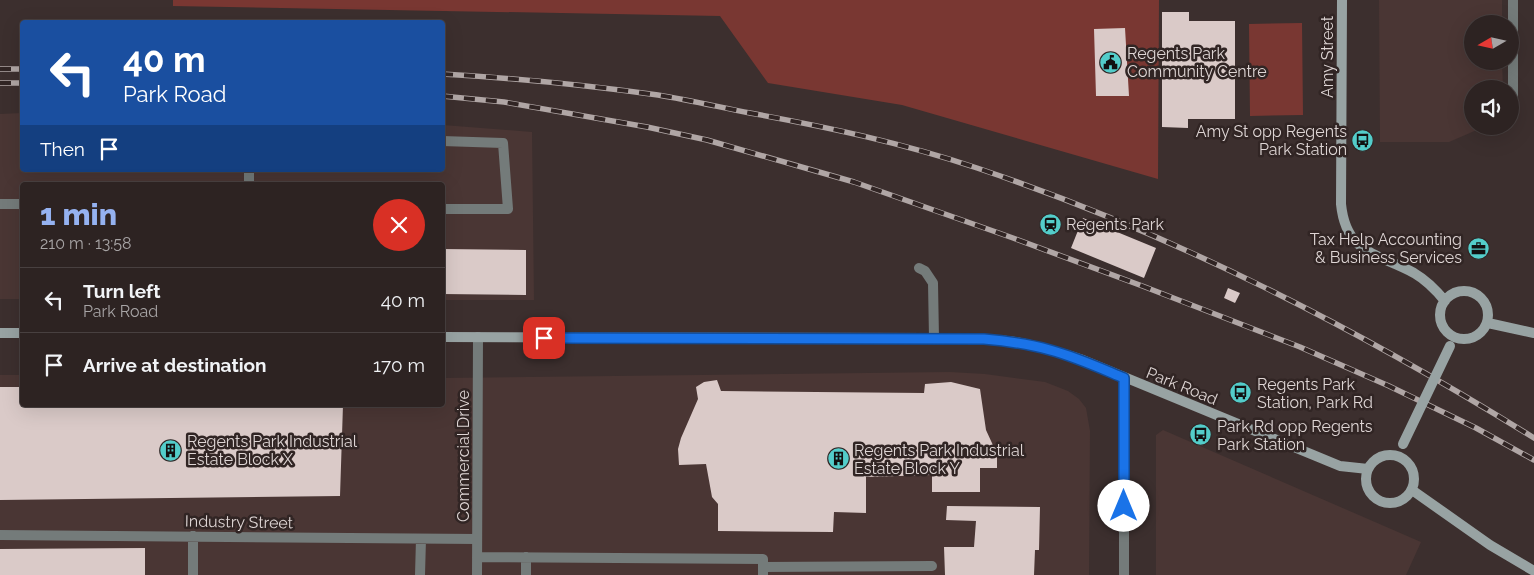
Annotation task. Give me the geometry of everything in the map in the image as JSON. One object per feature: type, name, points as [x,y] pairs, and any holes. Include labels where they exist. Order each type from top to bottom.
[{"type":"main road","name":"Amy Street","points":[[1342,0],[1341,204],[1345,225],[1353,239],[1363,249],[1423,279],[1445,301]]},
{"type":"main road","points":[[1457,292],[1472,292],[1484,301],[1487,308],[1488,323],[1478,336],[1452,342],[1441,322],[1440,315],[1445,301],[1457,292]]},
{"type":"main road","points":[[1488,323],[1534,333]]},
{"type":"main road","points":[[0,333],[20,333]]},
{"type":"main road","name":"Park Road","points":[[445,336],[934,338],[1016,342],[1075,358],[1340,466],[1368,469]]},
{"type":"main road","points":[[1398,456],[1452,342]]},
{"type":"main road","points":[[1392,454],[1398,456],[1406,460],[1414,474],[1412,490],[1402,500],[1387,504],[1380,501],[1369,491],[1366,484],[1368,469],[1380,457],[1392,454]]},
{"type":"main road","points":[[1412,490],[1490,545],[1531,569]]},
{"type":"street","points":[[1513,0],[1513,80]]},
{"type":"street","points":[[445,141],[503,143],[508,209],[445,209]]},
{"type":"street","points":[[0,204],[20,204]]},
{"type":"street","points":[[919,268],[926,271],[933,283],[934,338]]},
{"type":"street","name":"Commercial Drive","points":[[476,575],[478,337]]},
{"type":"street","points":[[1124,378],[1124,575]]},
{"type":"street","name":"Industry Street","points":[[0,534],[477,539]]},
{"type":"street","points":[[193,536],[193,575]]},
{"type":"street","points":[[420,575],[421,538]]},
{"type":"street","points":[[477,557],[764,559],[763,571],[932,566]]},
{"type":"street","points":[[526,557],[526,575]]},
{"type":"shaded area","points":[[173,0],[1159,0],[1158,179],[902,105],[768,83],[720,16],[173,6]]},
{"type":"shaded area","points":[[1379,0],[1502,0],[1502,15],[1464,15],[1464,70],[1502,70],[1503,80],[1464,80],[1465,135],[1449,142],[1380,142]]},
{"type":"shaded area","points":[[1302,23],[1303,115],[1250,116],[1249,24]]},
{"type":"shaded area","points":[[20,113],[20,172],[445,172],[445,125],[532,132],[534,300],[445,300],[445,182],[20,182],[20,299],[0,299],[0,114]]},
{"type":"shaded area","points":[[950,372],[985,374],[1045,382],[1068,391],[1079,399],[1086,408],[1090,431],[1089,575],[0,575],[0,375],[20,375],[20,407],[445,407],[445,378]]},
{"type":"shaded area","points":[[1163,430],[1421,542],[1406,575],[1156,575],[1156,435]]},
{"type":"building","points":[[1162,12],[1189,12],[1189,21],[1235,21],[1235,119],[1188,119],[1188,128],[1162,127]]},
{"type":"building","name":"Regents Park Community Centre","points":[[1125,28],[1129,96],[1096,96],[1094,29]]},
{"type":"building","points":[[1083,218],[1156,248],[1144,278],[1071,248]]},
{"type":"building","points":[[445,249],[526,250],[526,295],[445,294]]},
{"type":"building","points":[[1228,288],[1240,293],[1235,303],[1224,298]]},
{"type":"building","name":"Regents Park Industrial Estate Block Y","points":[[717,380],[721,391],[924,393],[925,384],[951,382],[980,389],[986,430],[997,454],[997,468],[980,468],[980,492],[932,492],[932,475],[866,477],[866,513],[834,512],[833,532],[718,531],[718,504],[712,497],[706,464],[679,465],[678,449],[698,399],[696,387],[704,382]]},
{"type":"building","name":"Regents Park Industrial Estate Block X","points":[[0,387],[20,387],[20,407],[343,407],[340,496],[0,500]]},
{"type":"building","points":[[947,506],[1040,507],[1039,550],[1035,550],[1034,575],[945,575],[944,547],[974,547],[976,521],[946,520]]},
{"type":"building","points":[[145,548],[145,575],[0,575],[0,549]]},
{"type":"railway","points":[[0,69],[20,69]]},
{"type":"railway","points":[[445,74],[550,82],[670,97],[865,136],[977,168],[1050,194],[1122,223],[1263,287],[1400,359],[1534,438]]},
{"type":"railway","points":[[0,83],[20,83]]},
{"type":"railway","points":[[445,96],[504,102],[647,127],[707,140],[854,182],[1013,238],[1300,347],[1389,386],[1476,428],[1534,460]]},
{"type":"place","name":"Regents Park Community Centre","points":[[1111,62]]},
{"type":"place","name":"Amy St opp Regents Park Station","points":[[1363,140]]},
{"type":"place","name":"Regents Park","points":[[1050,224]]},
{"type":"place","name":"Tax Help Accounting & Business Services","points":[[1478,248]]},
{"type":"place","name":"Regents Park Station, Park Rd","points":[[1241,393]]},
{"type":"place","name":"Park Rd opp Regents Park Station","points":[[1201,435]]},
{"type":"place","name":"Regents Park Industrial Estate Block X","points":[[171,450]]},
{"type":"place","name":"Regents Park Industrial Estate Block Y","points":[[838,459]]},
{"type":"route","points":[[544,338],[984,339],[1016,342],[1051,350],[1083,360],[1124,378],[1124,506]]}]
